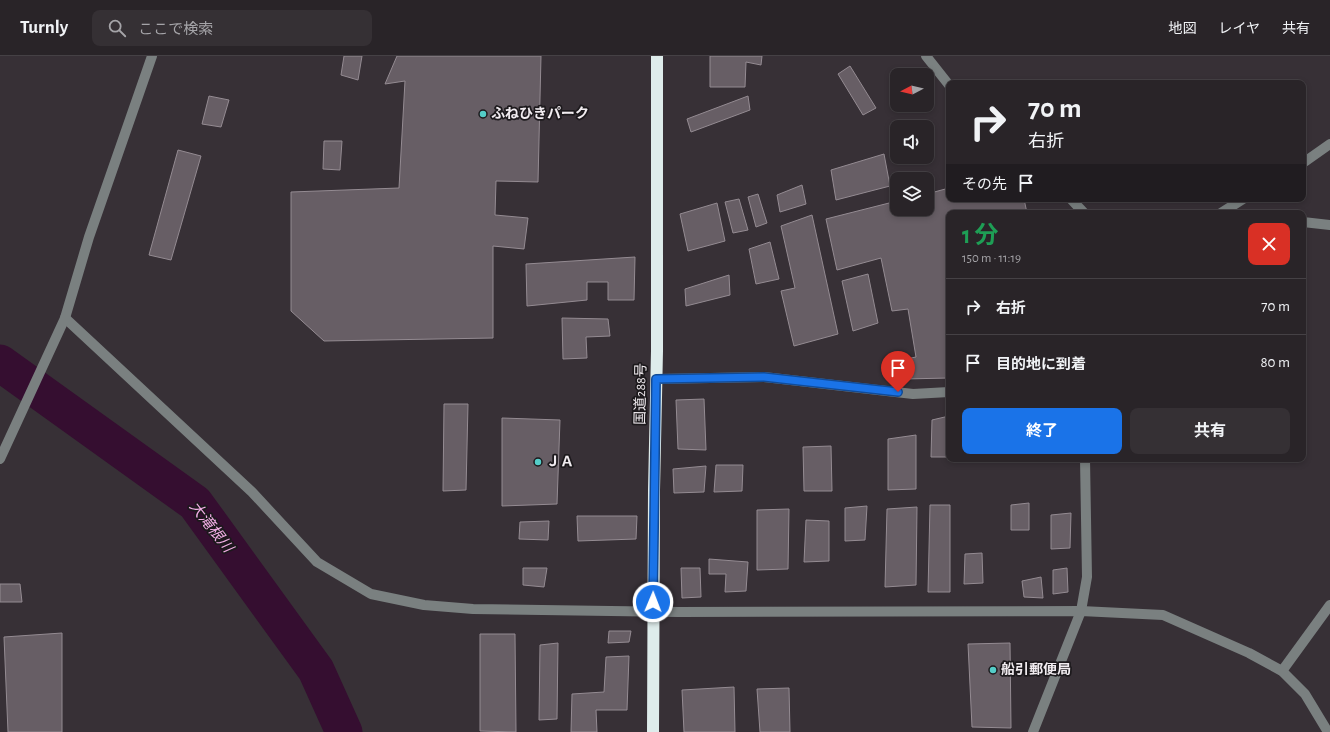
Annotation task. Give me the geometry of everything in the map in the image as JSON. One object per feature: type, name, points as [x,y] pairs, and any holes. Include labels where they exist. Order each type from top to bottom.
[{"type":"highway","name":"国道288号","points":[[653,732],[658,56]]},
{"type":"street","points":[[0,459],[54,338],[65,318],[89,237],[152,56]]},
{"type":"street","points":[[926,56],[946,81]]},
{"type":"street","points":[[1306,161],[1330,144]]},
{"type":"street","points":[[1074,202],[1081,210]]},
{"type":"street","points":[[1226,210],[1238,202]]},
{"type":"street","points":[[1306,222],[1330,225]]},
{"type":"street","points":[[65,318],[252,492],[317,562],[371,594],[424,605],[473,609],[653,612],[1081,611],[1163,615],[1250,653],[1282,671],[1305,694],[1328,732]]},
{"type":"street","points":[[656,379],[764,377],[913,394],[946,392]]},
{"type":"street","points":[[1033,732],[1081,611],[1087,577],[1085,462]]},
{"type":"street","points":[[1282,671],[1330,605]]},
{"type":"building","points":[[344,56],[362,56],[358,80],[341,75]]},
{"type":"building","points":[[397,56],[541,56],[538,182],[496,181],[495,215],[528,218],[524,249],[493,246],[493,338],[324,341],[291,311],[291,192],[399,188],[405,81],[385,84]]},
{"type":"building","points":[[710,56],[762,56],[761,65],[746,62],[745,87],[710,87]]},
{"type":"building","points":[[850,66],[876,108],[863,115],[838,74]]},
{"type":"building","points":[[209,96],[229,100],[221,127],[202,124]]},
{"type":"building","points":[[748,96],[750,110],[691,132],[687,119]]},
{"type":"building","points":[[324,141],[342,141],[340,170],[323,169]]},
{"type":"building","points":[[178,150],[201,156],[171,260],[149,255]]},
{"type":"building","points":[[884,154],[890,186],[836,200],[831,170]]},
{"type":"building","points":[[802,185],[806,204],[780,212],[777,195]]},
{"type":"building","points":[[946,189],[946,202],[1025,202],[1026,210],[946,210],[946,378],[904,379],[901,360],[916,357],[908,309],[892,311],[881,258],[837,270],[826,219],[890,203],[890,216],[934,216],[934,192]]},
{"type":"building","points":[[758,194],[767,223],[756,227],[748,197]]},
{"type":"building","points":[[739,199],[748,230],[733,233],[725,202]]},
{"type":"building","points":[[717,203],[725,241],[688,251],[680,214]]},
{"type":"building","points":[[812,215],[838,334],[794,346],[781,291],[795,288],[781,226]]},
{"type":"building","points":[[770,242],[779,279],[756,284],[749,249]]},
{"type":"building","points":[[635,257],[634,300],[608,300],[608,282],[587,282],[587,300],[527,306],[526,264]]},
{"type":"building","points":[[868,274],[878,323],[853,331],[842,281]]},
{"type":"building","points":[[729,275],[730,295],[686,306],[685,289]]},
{"type":"building","points":[[562,318],[608,319],[610,336],[586,337],[587,358],[563,359]]},
{"type":"building","points":[[704,399],[706,450],[678,449],[676,400]]},
{"type":"building","points":[[444,404],[468,404],[466,490],[443,491]]},
{"type":"building","points":[[946,417],[946,457],[931,457],[932,420]]},
{"type":"building","points":[[502,418],[560,420],[557,504],[502,506]]},
{"type":"building","points":[[916,435],[916,489],[888,490],[888,439]]},
{"type":"building","points":[[831,446],[832,491],[804,491],[803,447]]},
{"type":"building","points":[[716,465],[743,465],[742,491],[714,492]]},
{"type":"building","points":[[706,466],[704,492],[674,493],[673,469]]},
{"type":"building","points":[[1029,503],[1029,530],[1011,530],[1011,505]]},
{"type":"building","points":[[930,505],[950,505],[950,592],[928,592]]},
{"type":"building","points":[[867,506],[865,540],[845,541],[845,508]]},
{"type":"building","points":[[917,507],[916,585],[885,587],[887,509]]},
{"type":"building","points":[[789,509],[788,569],[757,570],[757,510]]},
{"type":"building","points":[[1071,513],[1070,548],[1051,549],[1051,515]]},
{"type":"building","points":[[577,516],[637,516],[636,539],[578,541]]},
{"type":"building","points":[[806,520],[829,521],[829,561],[804,562]]},
{"type":"building","points":[[549,521],[548,540],[519,539],[520,522]]},
{"type":"building","points":[[982,553],[983,583],[964,584],[965,554]]},
{"type":"building","points":[[709,559],[748,562],[746,591],[725,592],[726,574],[709,574]]},
{"type":"building","points":[[523,568],[547,568],[544,587],[523,585]]},
{"type":"building","points":[[681,568],[700,568],[701,597],[682,598]]},
{"type":"building","points":[[1067,568],[1068,592],[1053,594],[1053,570]]},
{"type":"building","points":[[1041,577],[1043,598],[1024,597],[1022,581]]},
{"type":"building","points":[[0,584],[20,584],[22,602],[0,602]]},
{"type":"building","points":[[609,631],[631,631],[629,642],[608,643]]},
{"type":"building","points":[[62,633],[62,732],[8,732],[4,637]]},
{"type":"building","points":[[480,634],[515,634],[516,732],[480,731]]},
{"type":"building","points":[[558,643],[557,719],[539,720],[540,645]]},
{"type":"building","points":[[1010,643],[1011,728],[972,727],[968,644]]},
{"type":"building","points":[[629,656],[627,710],[596,710],[597,732],[571,732],[572,694],[604,692],[606,657]]},
{"type":"building","points":[[734,687],[735,732],[684,732],[682,690]]},
{"type":"building","points":[[789,688],[790,732],[760,732],[757,689]]},
{"type":"waterway","name":"大滝根川","points":[[0,363],[195,503],[316,670],[344,732]]},
{"type":"place","name":"ふねひきパーク","points":[[483,114]]},
{"type":"place","name":"ＪＡ","points":[[538,462]]},
{"type":"place","name":"船引郵便局","points":[[993,670]]},
{"type":"route","points":[[653,602],[656,379],[764,377],[898,392]]}]
